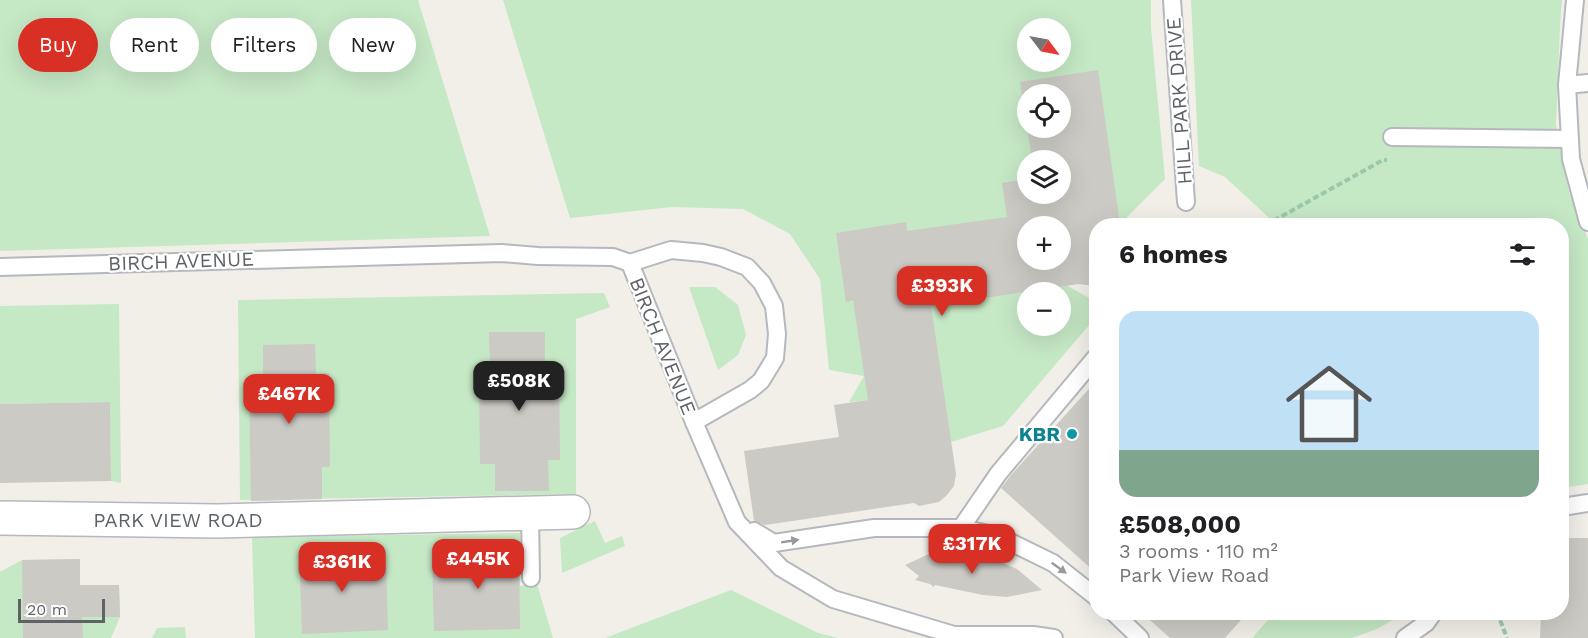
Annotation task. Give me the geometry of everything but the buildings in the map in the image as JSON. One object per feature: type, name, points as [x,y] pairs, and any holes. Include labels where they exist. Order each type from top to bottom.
[{"type":"street","name":"PARK VIEW ROAD","points":[[0,518],[218,521],[573,512]]},
{"type":"lane","name":"HILL PARK DRIVE","points":[[1172,0],[1186,202]]},
{"type":"lane","points":[[1575,0],[1567,85],[1571,159],[1588,222]]},
{"type":"lane","points":[[1567,85],[1588,83]]},
{"type":"lane","points":[[1392,137],[1570,139]]},
{"type":"lane","points":[[630,263],[671,250],[721,257],[747,267],[762,283],[774,306],[777,334],[775,358],[761,381],[750,390],[694,422]]},
{"type":"lane","name":"BIRCH AVENUE","points":[[0,267],[502,253],[613,257],[630,263],[737,522],[781,568],[833,599],[954,635],[1033,635],[1054,638]]},
{"type":"lane","points":[[961,528],[998,474],[1089,365]]},
{"type":"lane","points":[[1569,505],[1588,503]]},
{"type":"lane","points":[[530,514],[531,578]]},
{"type":"lane","points":[[737,522],[774,543],[874,528],[961,528],[999,536],[1053,563],[1089,591]]},
{"type":"lane","points":[[1121,620],[1140,638]]},
{"type":"lane","points":[[1405,638],[1428,620]]},
{"type":"path","points":[[1279,218],[1383,160]]},
{"type":"path","points":[[1500,620],[1507,638]]},
{"type":"green space","points":[[0,0],[418,0],[490,236],[0,251]]},
{"type":"green space","points":[[503,0],[1151,0],[1151,28],[1165,179],[1126,218],[1089,218],[1089,260],[1071,282],[1017,282],[1017,336],[1071,336],[1071,288],[1089,298],[1089,325],[1003,426],[951,442],[868,400],[849,402],[864,376],[829,370],[820,279],[790,234],[743,209],[672,207],[570,218]]},
{"type":"green space","points":[[1191,0],[1562,0],[1556,124],[1569,192],[1588,239],[1588,484],[1569,487],[1569,218],[1269,218],[1225,177],[1199,166]]},
{"type":"green space","points":[[689,287],[715,287],[738,305],[746,335],[738,355],[718,370]]},
{"type":"green space","points":[[604,293],[610,307],[576,319],[576,494],[240,500],[238,300]]},
{"type":"green space","points":[[119,304],[121,483],[111,481],[110,402],[0,404],[0,306]]},
{"type":"green space","points":[[595,521],[605,543],[622,536],[625,546],[562,573],[560,538]]},
{"type":"green space","points":[[520,533],[520,586],[537,584],[553,638],[255,638],[252,537]]},
{"type":"green space","points":[[80,559],[80,585],[119,585],[120,617],[111,638],[0,638],[0,572],[22,560]]},
{"type":"green space","points":[[731,590],[818,633],[838,638],[605,638]]},
{"type":"green space","points":[[1268,620],[1393,620],[1377,629],[1352,638],[1252,638]]},
{"type":"green space","points":[[185,627],[186,638],[152,638],[157,628]]},
{"type":"place","name":"KBR","points":[[1072,434]]}]
